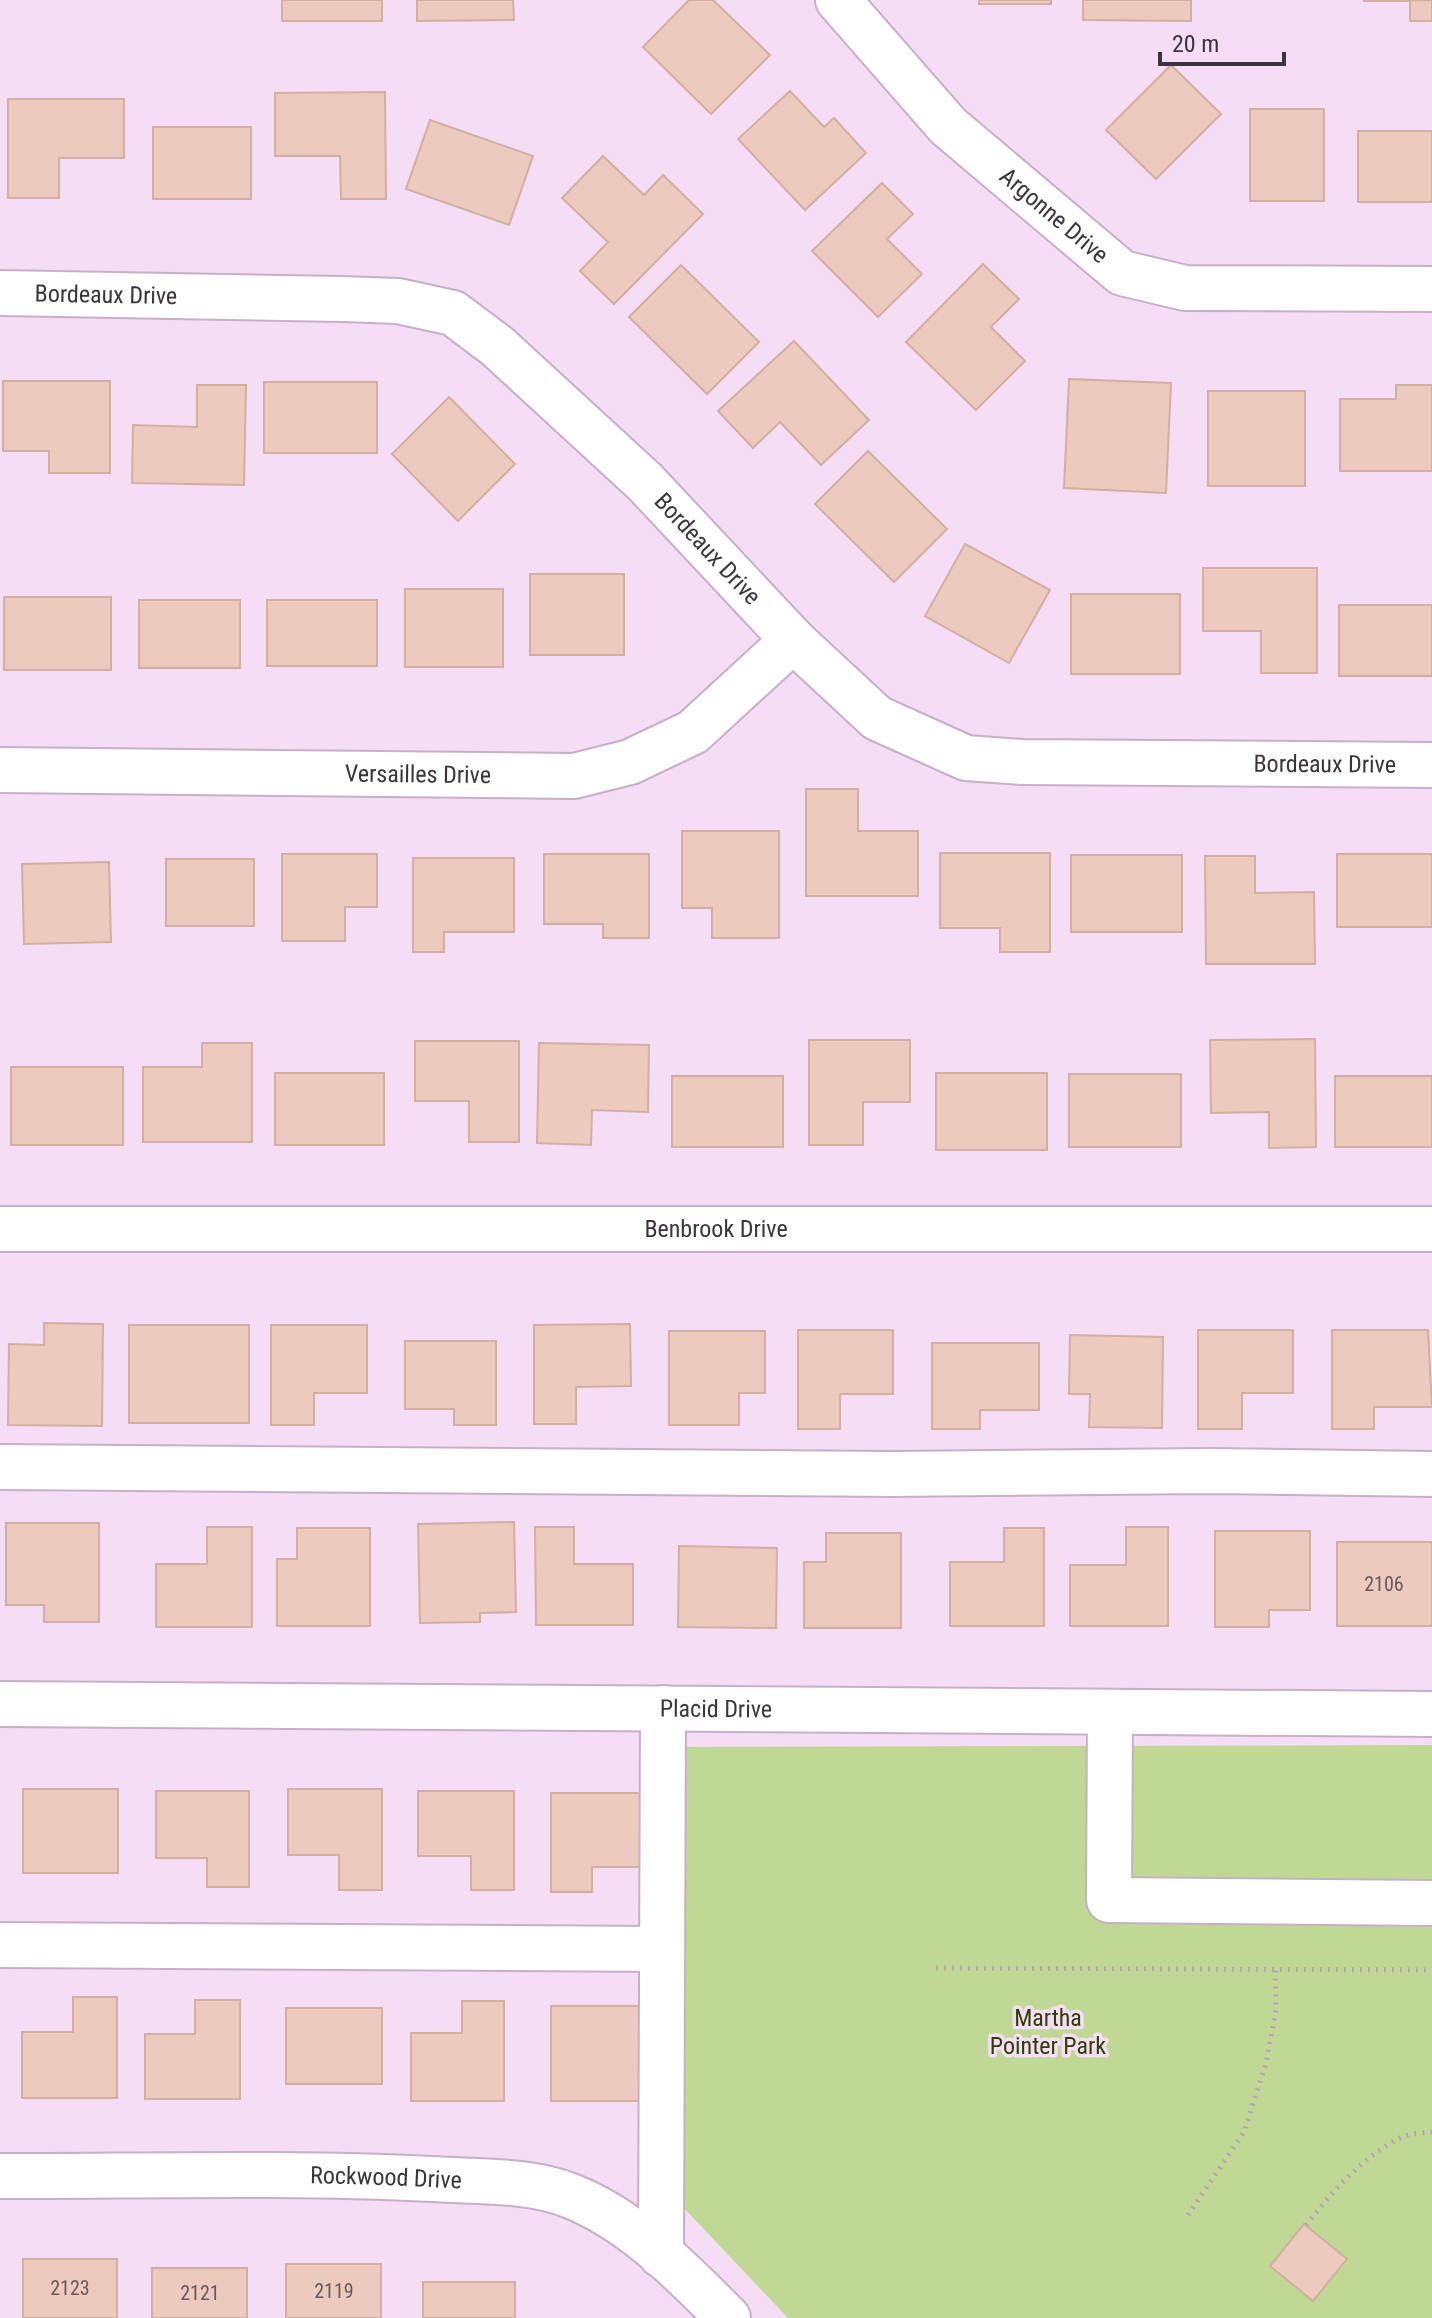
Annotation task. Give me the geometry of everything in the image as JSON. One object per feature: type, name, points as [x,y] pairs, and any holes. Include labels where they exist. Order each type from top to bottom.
[{"type":"street","name":"Argonne Drive","points":[[838,0],[948,126],[1122,273],[1185,288],[1432,289]]},
{"type":"street","name":"Bordeaux Drive","points":[[0,293],[398,301],[453,313],[497,346],[645,482],[793,640],[877,718],[966,758],[1022,762],[1432,765]]},
{"type":"street","name":"Versailles Drive","points":[[0,770],[574,776],[630,762],[693,732],[793,640]]},
{"type":"street","name":"Benbrook Drive","points":[[0,1229],[1432,1229]]},
{"type":"street","points":[[0,1467],[892,1474],[1210,1471],[1432,1474]]},
{"type":"street","name":"Placid Drive","points":[[0,1704],[1432,1714]]},
{"type":"street","points":[[661,2255],[663,1708]]},
{"type":"street","points":[[1110,1712],[1109,1900],[1432,1903]]},
{"type":"street","points":[[0,1945],[662,1949]]},
{"type":"street","name":"Rockwood Drive","points":[[0,2176],[368,2176],[517,2184],[569,2195],[619,2221],[681,2271],[728,2318]]},
{"type":"path","points":[[936,1968],[1432,1970]]},
{"type":"path","points":[[1188,2215],[1244,2132],[1266,2063],[1276,2010],[1275,1970]]},
{"type":"path","points":[[1306,2225],[1344,2181],[1374,2156],[1403,2136],[1432,2132]]},
{"type":"green space","name":"Martha Pointer Park","points":[[1432,1745],[1432,2318],[788,2318],[664,2187],[670,1747]]},
{"type":"building","points":[[282,0],[382,0],[382,21],[282,21]]},
{"type":"building","points":[[417,0],[513,0],[514,20],[417,21]]},
{"type":"building","points":[[689,0],[713,0],[770,55],[711,114],[643,47]]},
{"type":"building","points":[[979,0],[1051,0],[1051,4],[979,4]]},
{"type":"building","points":[[1083,0],[1191,0],[1191,21],[1083,20]]},
{"type":"building","points":[[1432,0],[1432,21],[1410,21],[1410,1],[1363,1]]},
{"type":"building","points":[[1171,65],[1221,114],[1156,179],[1106,130]]},
{"type":"building","points":[[790,91],[824,127],[834,118],[866,153],[805,210],[738,139]]},
{"type":"building","points":[[385,92],[386,199],[341,199],[340,156],[275,156],[275,93]]},
{"type":"building","points":[[8,99],[124,99],[124,158],[59,158],[59,198],[8,198]]},
{"type":"building","points":[[1250,109],[1324,109],[1324,201],[1250,201]]},
{"type":"building","points":[[430,120],[533,156],[509,225],[406,189]]},
{"type":"building","points":[[153,127],[251,127],[251,199],[153,199]]},
{"type":"building","points":[[1358,131],[1432,131],[1432,202],[1358,202]]},
{"type":"building","points":[[603,156],[644,195],[663,175],[703,214],[614,304],[580,271],[608,242],[562,198]]},
{"type":"building","points":[[882,183],[913,214],[887,239],[922,274],[878,317],[812,251]]},
{"type":"building","points":[[983,264],[1019,299],[991,327],[1025,361],[976,410],[906,342]]},
{"type":"building","points":[[681,265],[759,342],[707,394],[629,317]]},
{"type":"building","points":[[794,341],[869,420],[821,465],[780,422],[753,448],[718,411]]},
{"type":"building","points":[[1069,379],[1171,383],[1166,493],[1064,488]]},
{"type":"building","points":[[3,381],[110,381],[110,473],[49,473],[49,451],[3,451]]},
{"type":"building","points":[[264,382],[377,382],[377,453],[264,453]]},
{"type":"building","points":[[197,385],[246,385],[244,485],[132,483],[133,425],[197,427]]},
{"type":"building","points":[[1396,385],[1432,385],[1432,471],[1340,471],[1340,399],[1396,399]]},
{"type":"building","points":[[1208,391],[1305,391],[1305,486],[1208,486]]},
{"type":"building","points":[[449,397],[515,464],[458,521],[392,454]]},
{"type":"building","points":[[868,451],[947,529],[894,582],[815,504]]},
{"type":"building","points":[[965,544],[1050,590],[1009,663],[925,616]]},
{"type":"building","points":[[1203,568],[1317,568],[1317,673],[1261,673],[1261,631],[1203,631]]},
{"type":"building","points":[[530,574],[624,574],[624,655],[530,655]]},
{"type":"building","points":[[405,589],[503,589],[503,667],[405,667]]},
{"type":"building","points":[[1071,594],[1180,594],[1180,674],[1071,674]]},
{"type":"building","points":[[4,597],[111,597],[111,670],[4,670]]},
{"type":"building","points":[[139,600],[240,600],[240,668],[139,668]]},
{"type":"building","points":[[267,600],[377,600],[377,666],[267,666]]},
{"type":"building","points":[[1339,605],[1432,605],[1432,676],[1339,676]]},
{"type":"building","points":[[806,789],[858,789],[858,831],[918,831],[918,896],[806,896]]},
{"type":"building","points":[[682,831],[779,831],[779,938],[712,938],[712,908],[682,908]]},
{"type":"building","points":[[940,853],[1050,853],[1050,952],[1000,952],[1000,928],[940,928]]},
{"type":"building","points":[[282,854],[377,854],[377,907],[345,907],[345,941],[282,941]]},
{"type":"building","points":[[544,854],[649,854],[649,938],[603,938],[603,924],[544,924]]},
{"type":"building","points":[[1337,854],[1432,854],[1432,927],[1337,927]]},
{"type":"building","points":[[1071,855],[1182,855],[1182,932],[1071,932]]},
{"type":"building","points":[[1205,856],[1255,856],[1255,893],[1314,892],[1315,964],[1206,964]]},
{"type":"building","points":[[413,858],[514,858],[514,932],[444,932],[444,952],[413,952]]},
{"type":"building","points":[[166,859],[254,859],[254,926],[166,926]]},
{"type":"building","points":[[109,862],[111,942],[24,944],[22,864]]},
{"type":"building","points":[[1315,1039],[1316,1147],[1269,1148],[1269,1112],[1211,1113],[1210,1040]]},
{"type":"building","points":[[809,1040],[910,1040],[910,1102],[863,1102],[863,1145],[809,1145]]},
{"type":"building","points":[[415,1041],[519,1041],[519,1142],[469,1142],[469,1101],[415,1101]]},
{"type":"building","points":[[202,1043],[252,1043],[252,1142],[143,1142],[143,1067],[202,1067]]},
{"type":"building","points":[[539,1043],[649,1045],[648,1112],[592,1110],[591,1145],[537,1143]]},
{"type":"building","points":[[11,1067],[123,1067],[123,1145],[11,1145]]},
{"type":"building","points":[[275,1073],[384,1073],[384,1145],[275,1145]]},
{"type":"building","points":[[936,1073],[1047,1073],[1047,1150],[936,1150]]},
{"type":"building","points":[[1069,1074],[1181,1074],[1181,1147],[1069,1147]]},
{"type":"building","points":[[672,1076],[783,1076],[783,1147],[672,1147]]},
{"type":"building","points":[[1335,1076],[1432,1076],[1432,1147],[1335,1147]]},
{"type":"building","points":[[44,1323],[103,1324],[102,1426],[8,1425],[9,1344],[44,1345]]},
{"type":"building","points":[[630,1324],[631,1386],[576,1387],[576,1424],[534,1424],[534,1325]]},
{"type":"building","points":[[129,1325],[249,1325],[249,1423],[129,1423]]},
{"type":"building","points":[[271,1325],[367,1325],[367,1393],[314,1393],[314,1425],[271,1425]]},
{"type":"building","points":[[798,1330],[893,1330],[893,1394],[840,1394],[840,1429],[798,1429]]},
{"type":"building","points":[[1198,1330],[1293,1330],[1293,1393],[1242,1393],[1242,1429],[1198,1429]]},
{"type":"building","points":[[1332,1330],[1428,1330],[1432,1407],[1374,1407],[1374,1429],[1332,1429]]},
{"type":"building","points":[[669,1331],[765,1331],[765,1393],[739,1393],[739,1425],[669,1425]]},
{"type":"building","points":[[1070,1335],[1163,1337],[1162,1428],[1089,1427],[1090,1394],[1069,1394]]},
{"type":"building","points":[[405,1341],[496,1341],[496,1425],[454,1425],[454,1409],[405,1409]]},
{"type":"building","points":[[932,1343],[1039,1343],[1039,1410],[980,1410],[980,1429],[932,1429]]},
{"type":"building","points":[[514,1522],[516,1612],[480,1613],[480,1622],[420,1623],[418,1524]]},
{"type":"building","points":[[6,1523],[99,1523],[99,1622],[44,1622],[44,1605],[6,1605]]},
{"type":"building","points":[[207,1527],[252,1527],[252,1627],[156,1627],[156,1564],[207,1564]]},
{"type":"building","points":[[535,1527],[574,1527],[574,1564],[633,1564],[633,1625],[536,1625]]},
{"type":"building","points":[[1126,1527],[1168,1527],[1168,1626],[1070,1626],[1070,1565],[1126,1565]]},
{"type":"building","points":[[297,1528],[370,1528],[370,1626],[277,1626],[277,1559],[297,1559]]},
{"type":"building","points":[[1004,1528],[1044,1528],[1044,1626],[950,1626],[950,1562],[1004,1562]]},
{"type":"building","points":[[1215,1531],[1310,1531],[1310,1610],[1269,1610],[1269,1627],[1215,1627]]},
{"type":"building","points":[[826,1533],[901,1533],[901,1628],[804,1628],[804,1562],[826,1562]]},
{"type":"building","points":[[1337,1542],[1432,1542],[1432,1626],[1337,1626]]},
{"type":"building","points":[[679,1546],[777,1548],[776,1628],[678,1627]]},
{"type":"building","points":[[23,1789],[118,1789],[118,1873],[23,1873]]},
{"type":"building","points":[[288,1789],[382,1789],[382,1890],[339,1890],[339,1855],[288,1855]]},
{"type":"building","points":[[156,1791],[249,1791],[249,1887],[207,1887],[207,1858],[156,1858]]},
{"type":"building","points":[[418,1791],[514,1791],[514,1890],[471,1890],[471,1856],[418,1856]]},
{"type":"building","points":[[551,1793],[645,1793],[645,1867],[592,1867],[592,1892],[551,1892]]},
{"type":"building","points":[[73,1997],[117,1997],[117,2098],[22,2098],[22,2032],[73,2032]]},
{"type":"building","points":[[195,2000],[240,2000],[240,2099],[145,2099],[145,2034],[195,2034]]},
{"type":"building","points":[[462,2001],[504,2001],[504,2101],[411,2101],[411,2033],[462,2033]]},
{"type":"building","points":[[551,2006],[642,2006],[642,2101],[551,2101]]},
{"type":"building","points":[[286,2008],[382,2008],[382,2084],[286,2084]]},
{"type":"building","points":[[1304,2224],[1347,2259],[1313,2301],[1270,2266]]},
{"type":"building","points":[[23,2259],[117,2259],[117,2318],[23,2318]]},
{"type":"building","points":[[286,2264],[381,2264],[381,2318],[286,2318]]},
{"type":"building","points":[[152,2268],[247,2268],[247,2318],[152,2318]]},
{"type":"building","points":[[423,2282],[515,2282],[515,2318],[423,2318]]}]
